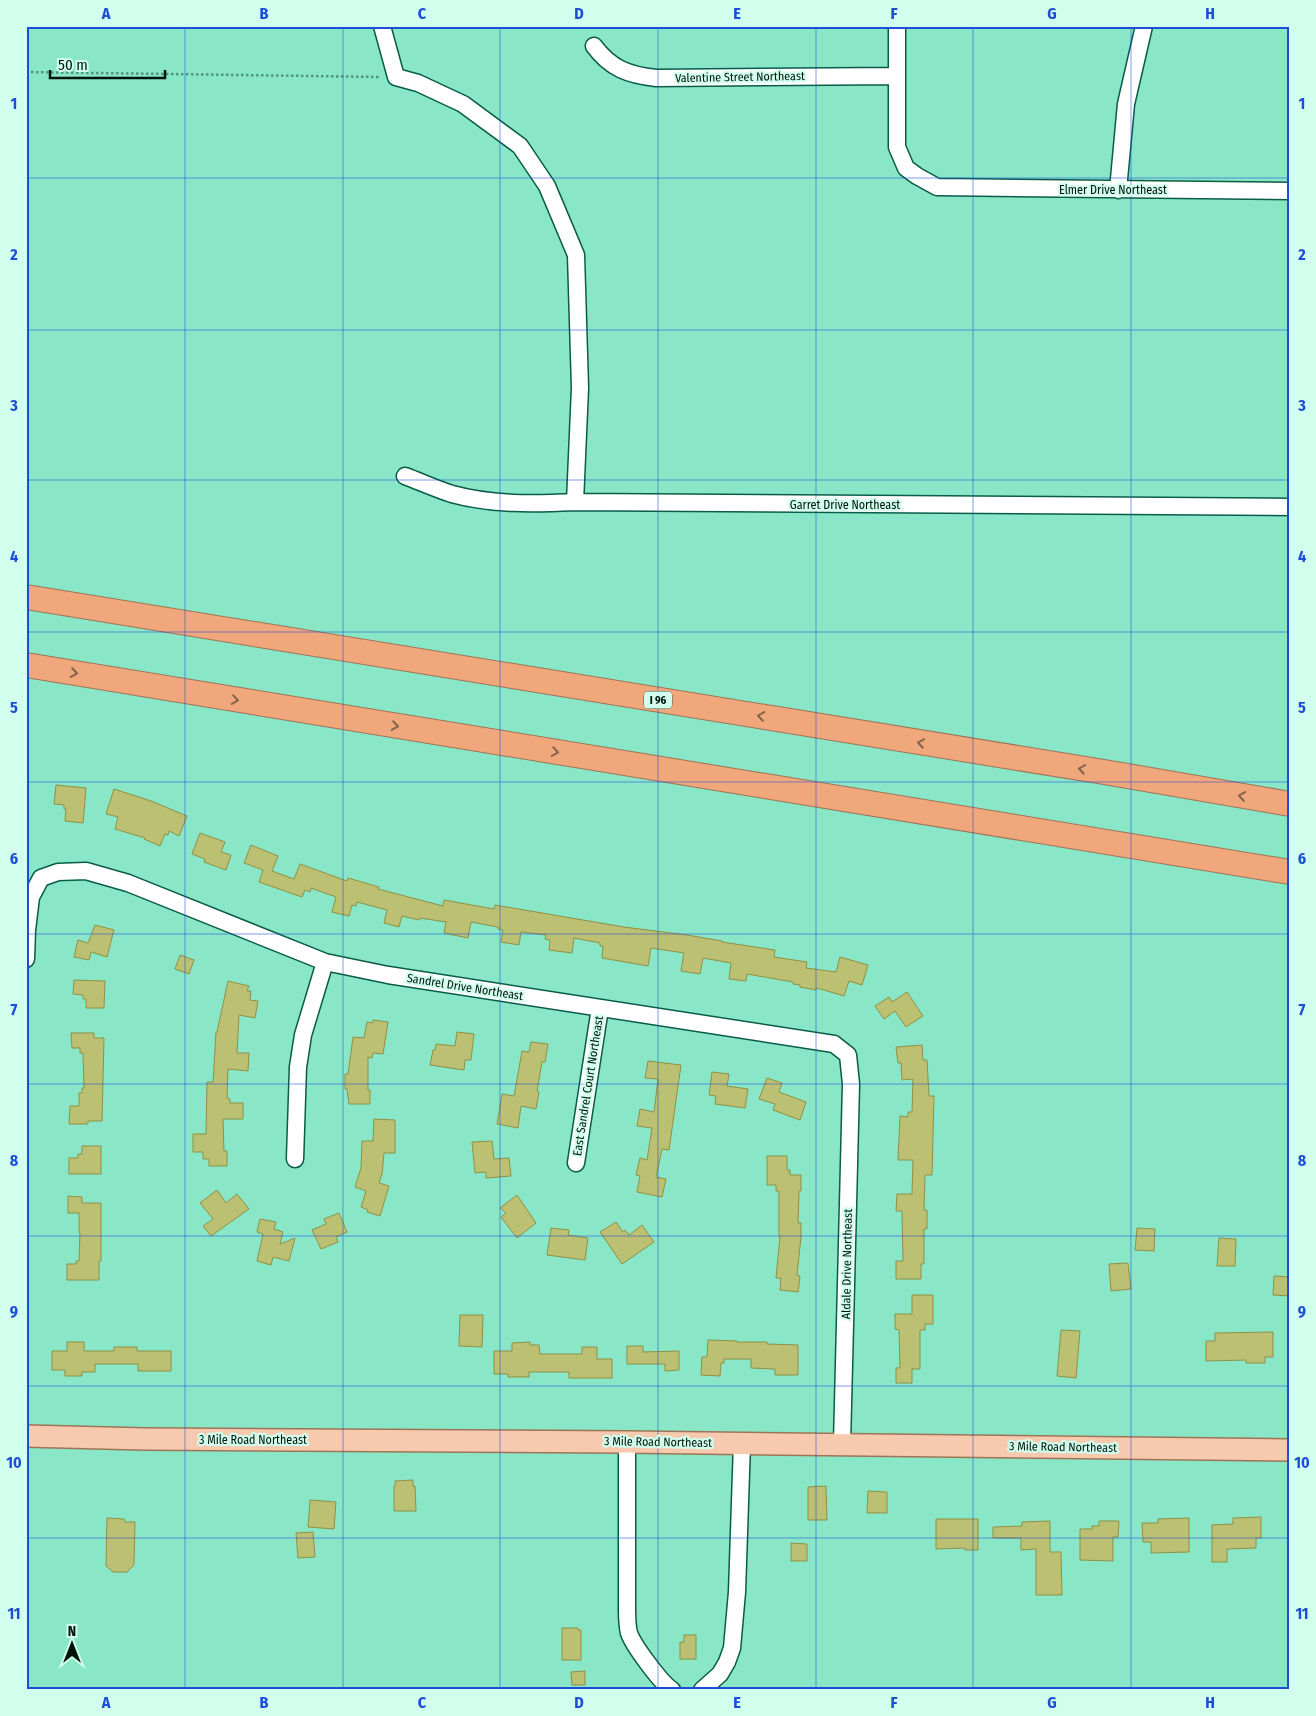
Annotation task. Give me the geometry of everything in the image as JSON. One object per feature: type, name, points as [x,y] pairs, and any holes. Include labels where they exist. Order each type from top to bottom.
[{"type":"highway","name":"I 96","points":[[26,597],[1104,772],[1290,804]]},
{"type":"highway","points":[[26,665],[1290,872]]},
{"type":"main road","name":"3 Mile Road Northeast","points":[[26,1436],[154,1439],[742,1443],[1290,1450]]},
{"type":"street","points":[[382,26],[396,77],[418,83],[463,104],[520,146],[547,186],[576,255],[580,388],[575,502]]},
{"type":"street","points":[[897,26],[897,76]]},
{"type":"street","points":[[1118,190],[1126,104],[1144,26]]},
{"type":"street","name":"Valentine Street Northeast","points":[[594,46],[612,66],[641,76],[656,78],[897,76]]},
{"type":"street","name":"Elmer Drive Northeast","points":[[897,76],[897,146],[902,160],[906,168],[937,187],[1290,191]]},
{"type":"street","name":"Garret Drive Northeast","points":[[405,476],[452,494],[476,499],[532,504],[575,502],[1290,507]]},
{"type":"street","name":"Sandrel Drive Northeast","points":[[26,959],[26,930],[31,897],[42,878],[58,872],[86,871],[128,883],[325,962],[388,975],[834,1044],[848,1055],[852,1084]]},
{"type":"street","points":[[295,1159],[298,1067],[303,1035],[325,962]]},
{"type":"street","name":"East Sandrel Court Northeast","points":[[576,1163],[600,1008]]},
{"type":"street","name":"Aldale Drive Northeast","points":[[842,1444],[852,1084]]},
{"type":"street","points":[[627,1442],[627,1608],[629,1633],[656,1675],[672,1690]]},
{"type":"street","points":[[702,1690],[720,1674],[732,1648],[737,1592],[742,1443]]},
{"type":"path","points":[[26,72],[396,77]]},
{"type":"building","points":[[56,785],[86,788],[83,823],[65,821],[66,809],[64,809],[64,805],[54,804]]},
{"type":"building","points":[[114,789],[151,801],[187,816],[179,836],[169,831],[168,835],[165,834],[160,846],[145,838],[115,829],[118,817],[106,814]]},
{"type":"building","points":[[200,833],[225,842],[221,852],[231,855],[226,870],[204,862],[205,859],[192,854]]},
{"type":"building","points":[[251,845],[278,856],[272,871],[294,879],[300,864],[347,881],[348,878],[379,887],[378,889],[443,906],[444,900],[494,909],[495,905],[775,950],[774,957],[807,962],[806,968],[836,972],[840,957],[868,965],[862,985],[849,981],[844,996],[817,988],[816,990],[800,987],[800,985],[793,984],[793,982],[747,974],[746,981],[729,979],[731,963],[703,958],[700,974],[681,971],[684,953],[651,948],[648,966],[602,958],[603,946],[600,946],[600,943],[574,938],[572,953],[549,950],[550,940],[545,939],[546,935],[521,932],[519,945],[501,942],[503,930],[498,929],[498,927],[471,922],[468,938],[444,933],[446,922],[420,918],[419,920],[402,916],[399,927],[384,923],[387,910],[357,902],[356,906],[352,905],[349,916],[332,912],[336,897],[311,888],[310,892],[305,890],[302,897],[259,882],[263,870],[244,863]]},
{"type":"building","points":[[95,925],[114,930],[107,957],[91,952],[89,960],[74,957],[78,940],[88,943]]},
{"type":"building","points":[[180,955],[194,960],[189,974],[175,969]]},
{"type":"building","points":[[74,980],[105,981],[104,1008],[86,1008],[86,999],[83,999],[83,995],[73,994]]},
{"type":"building","points":[[228,981],[249,986],[247,991],[251,991],[250,1000],[258,1001],[255,1018],[239,1015],[237,1053],[249,1053],[248,1071],[228,1069],[227,1098],[230,1099],[230,1103],[243,1103],[243,1119],[223,1119],[224,1151],[227,1151],[227,1166],[209,1166],[209,1159],[203,1159],[203,1152],[193,1152],[193,1134],[206,1134],[207,1082],[213,1082],[216,1032]]},
{"type":"building","points":[[907,992],[923,1016],[906,1027],[895,1011],[884,1019],[875,1006],[889,997],[892,1002]]},
{"type":"building","points":[[373,1020],[388,1022],[383,1054],[373,1053],[372,1058],[368,1057],[370,1104],[349,1104],[347,1089],[345,1089],[345,1074],[348,1074],[353,1037],[364,1038],[367,1022],[373,1023]]},
{"type":"building","points":[[457,1032],[474,1034],[471,1060],[465,1060],[464,1070],[430,1065],[436,1044],[455,1046]]},
{"type":"building","points":[[71,1033],[94,1033],[94,1038],[104,1038],[102,1121],[88,1121],[88,1124],[69,1124],[70,1106],[79,1106],[79,1093],[82,1093],[82,1088],[84,1088],[83,1053],[80,1053],[80,1048],[72,1048]]},
{"type":"building","points":[[531,1042],[548,1044],[545,1062],[542,1062],[536,1109],[521,1106],[518,1128],[497,1124],[502,1094],[514,1096],[522,1051],[529,1052]]},
{"type":"building","points":[[922,1045],[923,1060],[927,1060],[929,1096],[934,1096],[932,1175],[925,1175],[924,1210],[927,1210],[927,1229],[924,1229],[924,1264],[921,1264],[921,1279],[896,1279],[896,1261],[903,1261],[902,1211],[896,1211],[897,1194],[912,1194],[913,1160],[898,1160],[900,1116],[908,1117],[908,1112],[912,1112],[913,1079],[902,1080],[901,1063],[898,1063],[896,1047]]},
{"type":"building","points":[[648,1061],[681,1065],[669,1150],[662,1149],[656,1177],[666,1179],[662,1197],[637,1192],[640,1176],[636,1175],[640,1158],[647,1160],[652,1128],[637,1126],[640,1109],[654,1112],[658,1079],[645,1078]]},
{"type":"building","points":[[712,1072],[729,1074],[727,1086],[748,1089],[745,1108],[715,1104],[716,1096],[709,1095]]},
{"type":"building","points":[[767,1078],[782,1083],[779,1092],[806,1102],[800,1120],[773,1110],[775,1104],[759,1099]]},
{"type":"building","points":[[374,1119],[395,1120],[395,1153],[384,1153],[379,1183],[389,1186],[380,1216],[367,1212],[368,1210],[361,1207],[366,1191],[355,1187],[361,1168],[362,1141],[373,1141]]},
{"type":"building","points":[[492,1141],[494,1159],[509,1158],[511,1176],[486,1178],[486,1172],[475,1173],[472,1142]]},
{"type":"building","points":[[82,1146],[101,1146],[101,1174],[69,1174],[69,1158],[78,1158],[78,1154],[82,1154]]},
{"type":"building","points":[[767,1156],[787,1156],[787,1170],[790,1170],[790,1175],[801,1175],[798,1223],[801,1223],[801,1237],[797,1275],[800,1276],[798,1292],[780,1290],[781,1278],[776,1278],[780,1237],[779,1191],[776,1191],[776,1185],[767,1185]]},
{"type":"building","points":[[217,1190],[226,1203],[237,1194],[249,1209],[211,1236],[203,1226],[213,1219],[200,1203]]},
{"type":"building","points":[[517,1195],[536,1223],[517,1238],[501,1217],[506,1213],[500,1208]]},
{"type":"building","points":[[68,1196],[82,1197],[82,1203],[101,1203],[101,1261],[99,1261],[99,1280],[67,1280],[67,1264],[76,1264],[76,1261],[79,1261],[80,1233],[79,1213],[68,1213]]},
{"type":"building","points":[[339,1213],[347,1232],[336,1237],[338,1242],[321,1249],[312,1230],[326,1224],[324,1219]]},
{"type":"building","points":[[260,1219],[276,1222],[274,1229],[283,1232],[280,1244],[295,1238],[289,1261],[273,1257],[271,1265],[257,1261],[263,1234],[257,1232]]},
{"type":"building","points":[[616,1222],[623,1232],[625,1230],[629,1235],[642,1225],[654,1242],[622,1264],[600,1232]]},
{"type":"building","points":[[551,1228],[569,1230],[568,1235],[588,1238],[585,1260],[547,1255]]},
{"type":"building","points":[[1137,1228],[1155,1229],[1154,1251],[1135,1250]]},
{"type":"building","points":[[1219,1238],[1236,1239],[1235,1266],[1217,1266]]},
{"type":"building","points":[[1128,1263],[1131,1289],[1111,1291],[1109,1264]]},
{"type":"building","points":[[1274,1276],[1290,1277],[1290,1296],[1273,1295]]},
{"type":"building","points":[[912,1295],[933,1295],[933,1324],[925,1324],[925,1330],[920,1330],[920,1369],[912,1369],[912,1383],[896,1383],[896,1368],[900,1368],[899,1330],[895,1329],[895,1314],[912,1314]]},
{"type":"building","points":[[460,1315],[483,1315],[482,1347],[459,1346]]},
{"type":"building","points":[[1061,1330],[1080,1331],[1076,1378],[1057,1376]]},
{"type":"building","points":[[1273,1332],[1273,1357],[1265,1357],[1265,1363],[1246,1363],[1246,1360],[1206,1361],[1206,1341],[1215,1341],[1215,1333]]},
{"type":"building","points":[[708,1340],[798,1345],[798,1375],[775,1375],[775,1369],[751,1368],[751,1359],[724,1359],[724,1363],[721,1363],[720,1376],[701,1375],[702,1357],[707,1357]]},
{"type":"building","points":[[67,1342],[84,1342],[84,1351],[114,1351],[114,1347],[137,1347],[137,1351],[171,1351],[171,1371],[138,1371],[138,1364],[95,1364],[95,1372],[82,1372],[82,1376],[65,1376],[65,1370],[52,1370],[52,1351],[67,1351]]},
{"type":"building","points":[[530,1342],[530,1345],[539,1345],[540,1354],[582,1354],[582,1347],[597,1347],[597,1359],[612,1359],[612,1378],[569,1378],[569,1372],[529,1372],[529,1377],[508,1377],[508,1374],[494,1374],[494,1351],[512,1351],[512,1343]]},
{"type":"building","points":[[627,1346],[643,1346],[643,1352],[679,1351],[679,1370],[665,1371],[665,1364],[627,1364]]},
{"type":"building","points":[[413,1480],[416,1511],[394,1511],[395,1481]]},
{"type":"building","points":[[826,1486],[827,1520],[808,1520],[808,1487]]},
{"type":"building","points":[[868,1491],[887,1492],[887,1513],[867,1513]]},
{"type":"building","points":[[310,1500],[336,1502],[334,1529],[308,1527]]},
{"type":"building","points":[[1261,1517],[1261,1538],[1256,1538],[1256,1548],[1227,1549],[1227,1562],[1212,1562],[1212,1525],[1233,1524],[1233,1518]]},
{"type":"building","points":[[107,1518],[135,1522],[134,1565],[127,1572],[113,1572],[106,1566]]},
{"type":"building","points":[[1189,1518],[1189,1552],[1151,1553],[1151,1542],[1143,1542],[1142,1523],[1158,1523],[1158,1519]]},
{"type":"building","points":[[936,1519],[978,1519],[978,1550],[965,1550],[965,1548],[936,1549]]},
{"type":"building","points":[[1050,1521],[1050,1552],[1061,1552],[1062,1595],[1036,1595],[1036,1549],[1021,1550],[1021,1538],[993,1538],[993,1527],[1022,1526],[1022,1522]]},
{"type":"building","points":[[1099,1521],[1119,1521],[1118,1537],[1113,1537],[1113,1561],[1080,1560],[1080,1529],[1092,1529],[1092,1526],[1099,1526]]},
{"type":"building","points":[[313,1532],[315,1557],[298,1558],[296,1533]]},
{"type":"building","points":[[791,1543],[807,1544],[807,1561],[791,1561]]},
{"type":"building","points":[[562,1628],[578,1628],[578,1630],[581,1630],[581,1660],[562,1660]]},
{"type":"building","points":[[684,1635],[696,1635],[696,1659],[680,1659],[680,1642],[684,1642]]},
{"type":"building","points":[[585,1671],[585,1685],[572,1685],[571,1672]]}]
